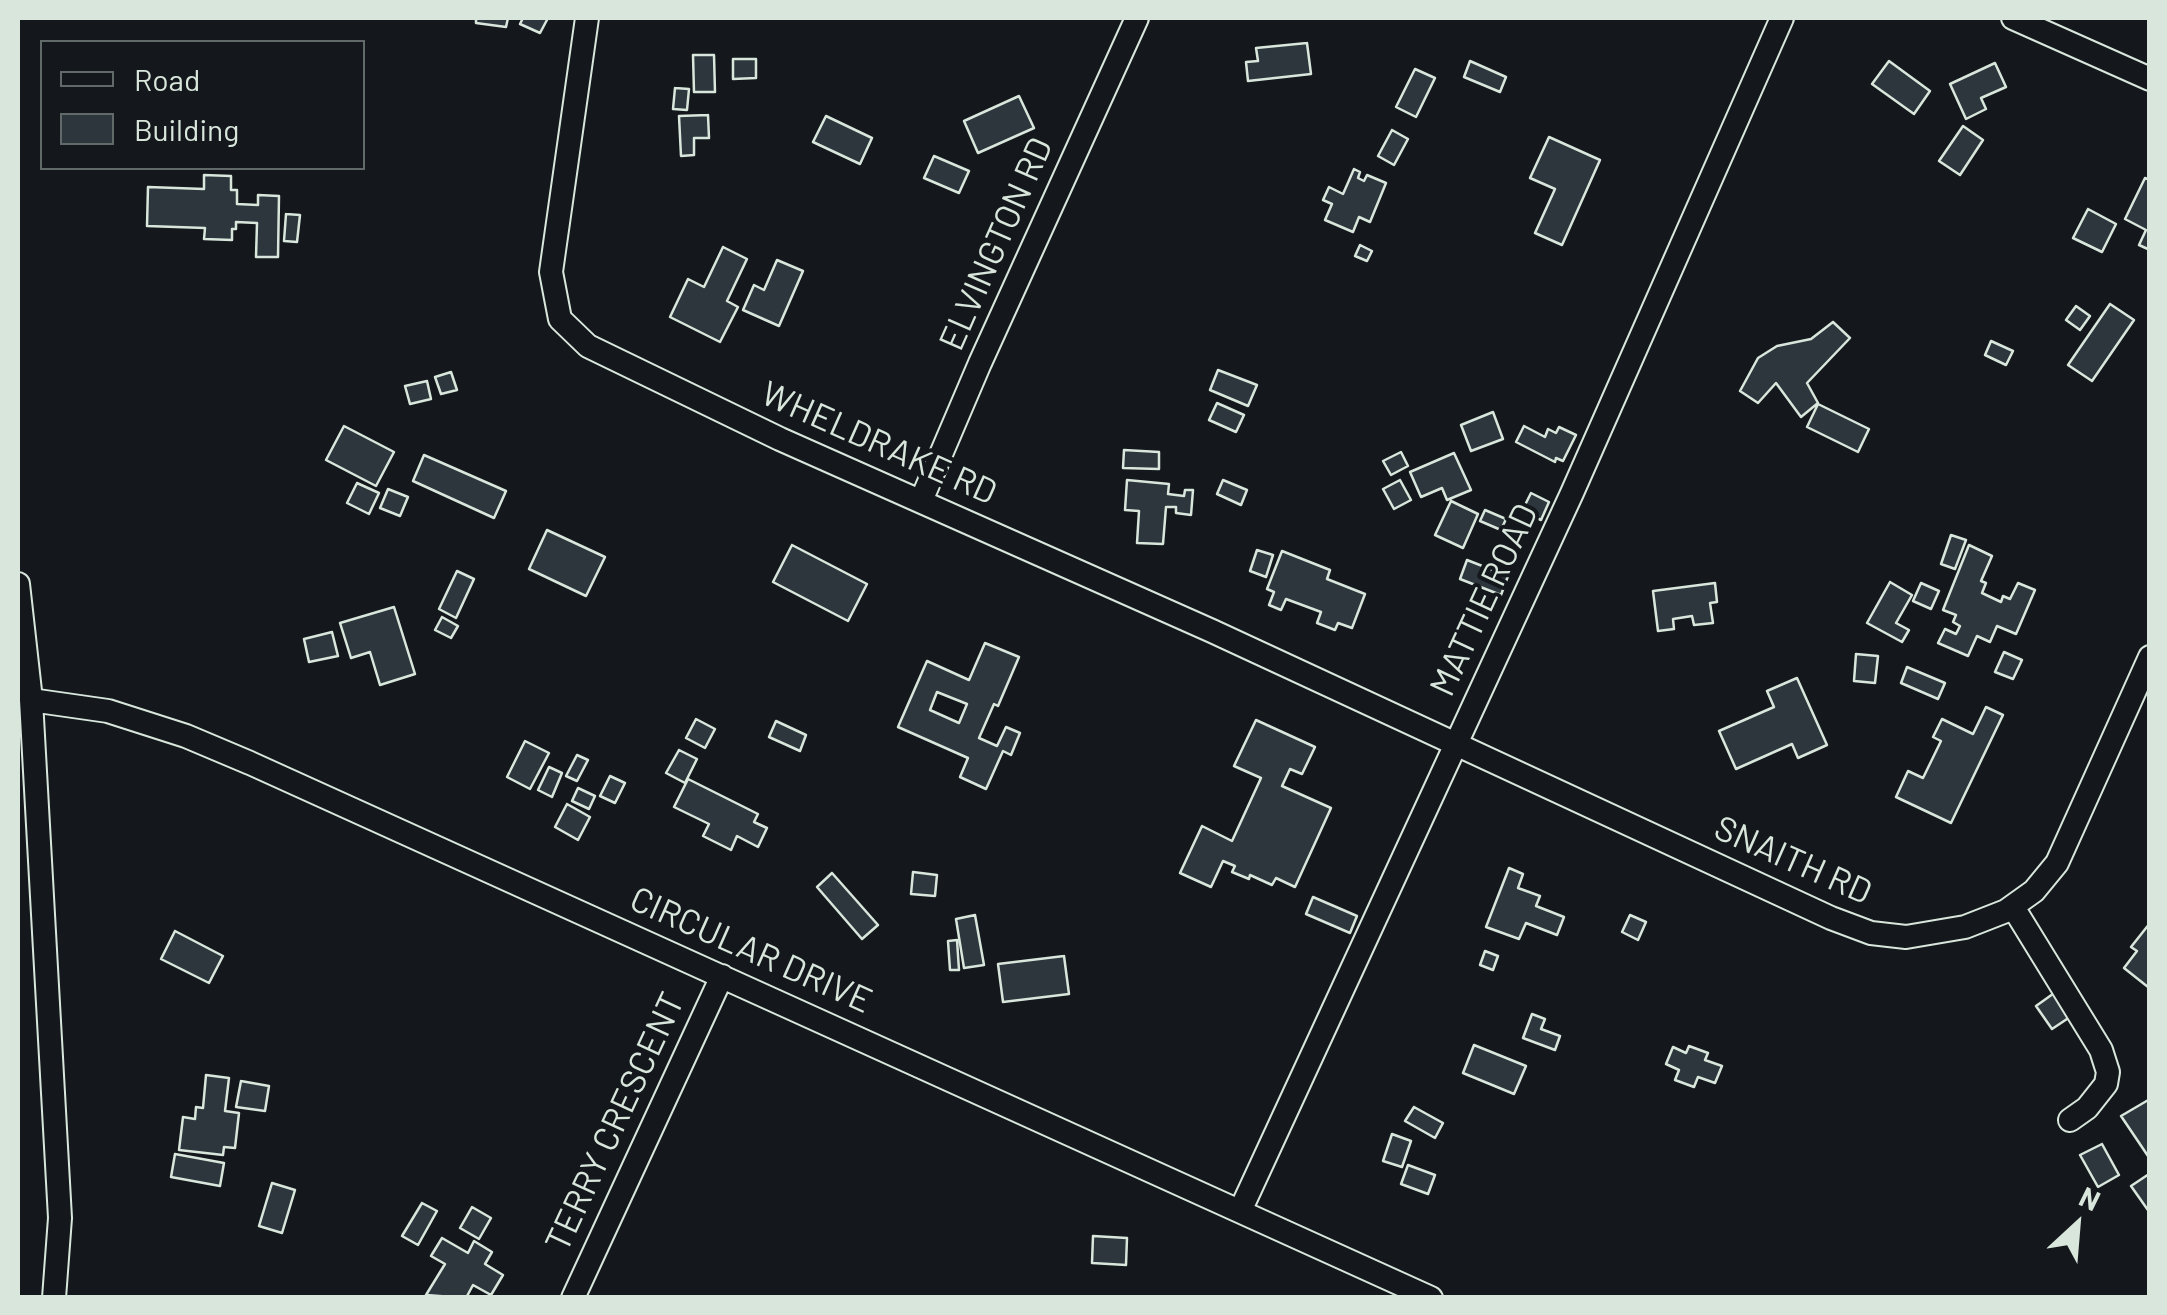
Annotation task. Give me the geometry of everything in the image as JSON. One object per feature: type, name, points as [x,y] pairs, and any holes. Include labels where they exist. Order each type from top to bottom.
[{"type":"street","name":"WHELDRAKE RD","points":[[586,18],[552,272],[560,319],[588,346],[1455,744]]},
{"type":"street","name":"ELVINGTON RD","points":[[921,501],[1137,18]]},
{"type":"street","name":"MATTIE ROAD","points":[[1240,1209],[1572,494],[1782,18]]},
{"type":"street","points":[[2013,18],[2150,79]]},
{"type":"street","points":[[18,584],[30,700],[60,1218],[54,1298]]},
{"type":"street","name":"SNAITH RD","points":[[1455,744],[1831,918],[1871,932],[1906,937],[1965,926],[2012,907],[2034,892],[2057,863],[2150,656]]},
{"type":"street","name":"CIRCULAR DRIVE","points":[[30,700],[108,711],[186,736],[1432,1298]]},
{"type":"street","points":[[2012,907],[2101,1050],[2108,1072],[2106,1084],[2087,1108],[2070,1120]]},
{"type":"street","name":"TERRY CRESCENT","points":[[573,1298],[722,976]]},
{"type":"building","points":[[476,18],[508,18],[506,27],[476,23]]},
{"type":"building","points":[[523,18],[548,18],[540,33],[520,24]]},
{"type":"building","points":[[1307,43],[1311,74],[1248,81],[1246,62],[1258,61],[1256,48]]},
{"type":"building","points":[[693,55],[714,55],[715,92],[694,92]]},
{"type":"building","points":[[733,59],[756,59],[756,78],[733,79]]},
{"type":"building","points":[[1470,61],[1506,77],[1500,92],[1464,77]]},
{"type":"building","points":[[1889,61],[1930,91],[1914,114],[1872,84]]},
{"type":"building","points":[[1995,63],[2006,87],[1981,98],[1986,109],[1966,119],[1950,84]]},
{"type":"building","points":[[1415,69],[1435,78],[1416,117],[1396,107]]},
{"type":"building","points":[[675,88],[689,89],[687,110],[673,109]]},
{"type":"building","points":[[1019,96],[1034,128],[978,153],[964,121]]},
{"type":"building","points":[[708,115],[709,138],[694,138],[694,155],[681,156],[679,116]]},
{"type":"building","points":[[826,116],[872,138],[860,164],[813,142]]},
{"type":"building","points":[[1963,126],[1983,140],[1960,175],[1939,161]]},
{"type":"building","points":[[1392,130],[1408,139],[1394,165],[1378,156]]},
{"type":"building","points":[[1549,137],[1600,160],[1562,245],[1535,233],[1555,189],[1530,178]]},
{"type":"building","points":[[934,156],[969,171],[959,193],[924,178]]},
{"type":"building","points":[[1354,169],[1364,181],[1367,175],[1386,183],[1370,222],[1359,217],[1353,232],[1325,220],[1332,204],[1323,200],[1329,187],[1343,194]]},
{"type":"building","points":[[204,175],[231,176],[237,204],[258,205],[258,195],[279,196],[278,257],[256,257],[257,223],[236,222],[232,240],[204,239],[205,228],[147,226],[148,187],[204,189]]},
{"type":"building","points":[[2145,178],[2150,180],[2150,250],[2139,245],[2146,230],[2125,219]]},
{"type":"building","points":[[2088,209],[2116,224],[2102,252],[2073,238]]},
{"type":"building","points":[[286,214],[300,215],[297,242],[284,241]]},
{"type":"building","points":[[1360,245],[1372,251],[1367,261],[1355,256]]},
{"type":"building","points":[[723,247],[747,259],[727,301],[738,307],[720,342],[670,317],[688,279],[704,287]]},
{"type":"building","points":[[777,260],[803,271],[779,326],[743,310],[754,285],[764,290]]},
{"type":"building","points":[[2110,304],[2134,320],[2092,381],[2068,365]]},
{"type":"building","points":[[2076,306],[2090,316],[2080,330],[2066,320]]},
{"type":"building","points":[[1833,322],[1850,338],[1807,383],[1818,403],[1801,417],[1776,383],[1758,403],[1740,391],[1758,358],[1777,346],[1811,339]]},
{"type":"building","points":[[1991,341],[2013,351],[2006,365],[1985,355]]},
{"type":"building","points":[[1218,370],[1257,385],[1248,406],[1210,390]]},
{"type":"building","points":[[451,372],[457,390],[441,394],[435,377]]},
{"type":"building","points":[[427,381],[431,399],[410,404],[405,386]]},
{"type":"building","points":[[1217,403],[1244,415],[1236,432],[1209,420]]},
{"type":"building","points":[[1818,404],[1869,429],[1858,452],[1807,427]]},
{"type":"building","points":[[1493,412],[1503,439],[1471,451],[1461,425]]},
{"type":"building","points":[[344,426],[394,452],[376,486],[326,460]]},
{"type":"building","points":[[1524,426],[1545,437],[1548,429],[1556,433],[1559,427],[1576,435],[1563,461],[1556,458],[1555,462],[1516,442]]},
{"type":"building","points":[[1124,450],[1159,452],[1159,469],[1123,468]]},
{"type":"building","points":[[1401,452],[1408,466],[1391,475],[1383,461]]},
{"type":"building","points":[[1454,453],[1471,490],[1447,500],[1442,488],[1421,497],[1410,472]]},
{"type":"building","points":[[424,455],[506,491],[494,518],[413,481]]},
{"type":"building","points":[[1127,480],[1169,484],[1168,494],[1184,496],[1185,490],[1193,490],[1191,515],[1176,513],[1176,507],[1166,507],[1163,544],[1137,543],[1139,511],[1125,510]]},
{"type":"building","points":[[1223,480],[1247,490],[1241,505],[1217,494]]},
{"type":"building","points":[[1400,480],[1411,500],[1394,509],[1383,489]]},
{"type":"building","points":[[357,483],[379,493],[369,514],[347,503]]},
{"type":"building","points":[[388,489],[408,497],[400,516],[380,508]]},
{"type":"building","points":[[1531,493],[1549,502],[1541,520],[1522,511]]},
{"type":"building","points":[[1451,501],[1478,514],[1463,548],[1435,535]]},
{"type":"building","points":[[1485,510],[1506,519],[1501,530],[1480,521]]},
{"type":"building","points":[[547,530],[605,557],[586,596],[529,569]]},
{"type":"building","points":[[1951,535],[1966,540],[1955,569],[1941,564]]},
{"type":"building","points":[[792,545],[867,584],[848,621],[773,582]]},
{"type":"building","points":[[1969,545],[1992,556],[1981,581],[1986,583],[1982,593],[2001,602],[2003,596],[2010,599],[2018,583],[2035,590],[2016,634],[1997,626],[1990,642],[1977,636],[1968,656],[1938,643],[1945,629],[1956,634],[1960,626],[1953,622],[1956,615],[1943,610]]},
{"type":"building","points":[[1257,550],[1273,555],[1266,577],[1250,571]]},
{"type":"building","points":[[1282,551],[1330,570],[1327,579],[1365,594],[1352,628],[1338,623],[1335,630],[1317,623],[1321,612],[1286,599],[1281,610],[1269,605],[1274,592],[1267,589]]},
{"type":"building","points":[[1467,560],[1508,576],[1501,595],[1460,579]]},
{"type":"building","points":[[457,571],[474,579],[456,618],[439,609]]},
{"type":"building","points":[[1890,582],[1912,595],[1896,623],[1909,630],[1902,642],[1867,623]]},
{"type":"building","points":[[1715,583],[1717,602],[1710,603],[1713,623],[1694,625],[1692,616],[1673,619],[1674,629],[1658,631],[1653,591]]},
{"type":"building","points":[[1921,583],[1939,591],[1931,609],[1913,601]]},
{"type":"building","points":[[394,607],[415,674],[380,685],[370,652],[351,658],[340,623]]},
{"type":"building","points":[[442,617],[458,626],[451,638],[435,630]]},
{"type":"building","points":[[332,632],[338,656],[309,662],[304,639]]},
{"type":"building","points":[[985,643],[1019,657],[979,738],[997,746],[1006,727],[1020,733],[1011,755],[1003,751],[986,789],[960,777],[968,758],[898,727],[927,661],[969,680]],"holes":[[[937,692],[967,704],[959,723],[930,710]]]},
{"type":"building","points":[[2004,652],[2022,660],[2013,679],[1995,672]]},
{"type":"building","points":[[1856,654],[1878,656],[1875,683],[1854,681]]},
{"type":"building","points":[[1907,667],[1945,683],[1938,699],[1901,683]]},
{"type":"building","points":[[1797,678],[1827,745],[1798,758],[1792,744],[1736,769],[1719,731],[1774,707],[1767,691]]},
{"type":"building","points":[[1986,707],[2003,715],[1951,823],[1896,797],[1908,771],[1923,778],[1941,741],[1933,737],[1942,719],[1973,734]]},
{"type":"building","points":[[696,719],[715,729],[705,748],[686,738]]},
{"type":"building","points":[[1256,720],[1315,747],[1302,774],[1290,769],[1282,786],[1331,808],[1295,887],[1276,878],[1272,885],[1250,875],[1249,879],[1232,872],[1235,866],[1223,861],[1211,887],[1180,873],[1202,826],[1232,841],[1261,778],[1234,766]]},
{"type":"building","points":[[776,721],[806,735],[800,751],[769,737]]},
{"type":"building","points":[[525,741],[549,753],[530,789],[507,777]]},
{"type":"building","points":[[679,750],[697,759],[685,783],[666,773]]},
{"type":"building","points":[[577,755],[588,760],[577,781],[566,776]]},
{"type":"building","points":[[549,767],[562,773],[552,797],[538,790]]},
{"type":"building","points":[[610,776],[625,783],[615,803],[600,796]]},
{"type":"building","points":[[688,779],[758,814],[754,822],[767,828],[758,847],[737,836],[731,850],[703,836],[709,824],[674,807]]},
{"type":"building","points":[[578,788],[595,796],[589,809],[572,801]]},
{"type":"building","points":[[567,804],[590,817],[578,840],[555,827]]},
{"type":"building","points":[[1509,868],[1523,874],[1518,888],[1540,896],[1536,906],[1564,917],[1557,935],[1526,923],[1519,939],[1486,927]]},
{"type":"building","points":[[913,872],[937,875],[935,896],[911,894]]},
{"type":"building","points":[[832,873],[878,925],[862,939],[817,887]]},
{"type":"building","points":[[1313,897],[1357,916],[1350,933],[1306,914]]},
{"type":"building","points":[[975,915],[984,965],[964,968],[956,919]]},
{"type":"building","points":[[1630,915],[1646,922],[1638,940],[1622,932]]},
{"type":"building","points":[[2150,923],[2148,987],[2124,968],[2137,951],[2131,947]]},
{"type":"building","points":[[175,931],[223,956],[209,983],[161,959]]},
{"type":"building","points":[[957,940],[959,970],[950,970],[948,941]]},
{"type":"building","points":[[1485,951],[1498,956],[1493,970],[1480,965]]},
{"type":"building","points":[[1064,956],[1069,994],[1003,1002],[998,964]]},
{"type":"building","points":[[2057,991],[2073,1015],[2052,1029],[2036,1006]]},
{"type":"building","points":[[1532,1014],[1545,1019],[1541,1029],[1560,1036],[1555,1050],[1523,1038]]},
{"type":"building","points":[[1474,1045],[1526,1066],[1514,1094],[1463,1073]]},
{"type":"building","points":[[1689,1046],[1708,1053],[1705,1060],[1722,1066],[1715,1083],[1698,1077],[1694,1087],[1675,1080],[1679,1070],[1666,1064],[1673,1047],[1686,1053]]},
{"type":"building","points":[[206,1075],[229,1078],[225,1111],[239,1113],[235,1148],[224,1147],[223,1155],[179,1150],[183,1117],[195,1119],[196,1107],[203,1108]]},
{"type":"building","points":[[241,1081],[269,1086],[265,1111],[236,1107]]},
{"type":"building","points":[[2150,1099],[2150,1159],[2121,1116]]},
{"type":"building","points":[[1414,1107],[1443,1123],[1435,1138],[1405,1121]]},
{"type":"building","points":[[1392,1134],[1411,1141],[1402,1167],[1383,1161]]},
{"type":"building","points":[[2102,1144],[2119,1175],[2098,1187],[2080,1155]]},
{"type":"building","points":[[175,1154],[224,1163],[220,1186],[171,1177]]},
{"type":"building","points":[[1408,1165],[1435,1175],[1428,1194],[1401,1184]]},
{"type":"building","points":[[2150,1175],[2150,1213],[2131,1186]]},
{"type":"building","points":[[272,1183],[295,1190],[282,1233],[259,1226]]},
{"type":"building","points":[[422,1203],[437,1211],[418,1245],[402,1236]]},
{"type":"building","points":[[472,1207],[491,1218],[479,1239],[460,1228]]},
{"type":"building","points":[[1093,1236],[1127,1238],[1126,1265],[1092,1263]]},
{"type":"building","points":[[442,1238],[468,1253],[474,1241],[492,1252],[485,1264],[503,1275],[491,1295],[473,1285],[466,1298],[426,1295],[445,1264],[431,1256]]}]
